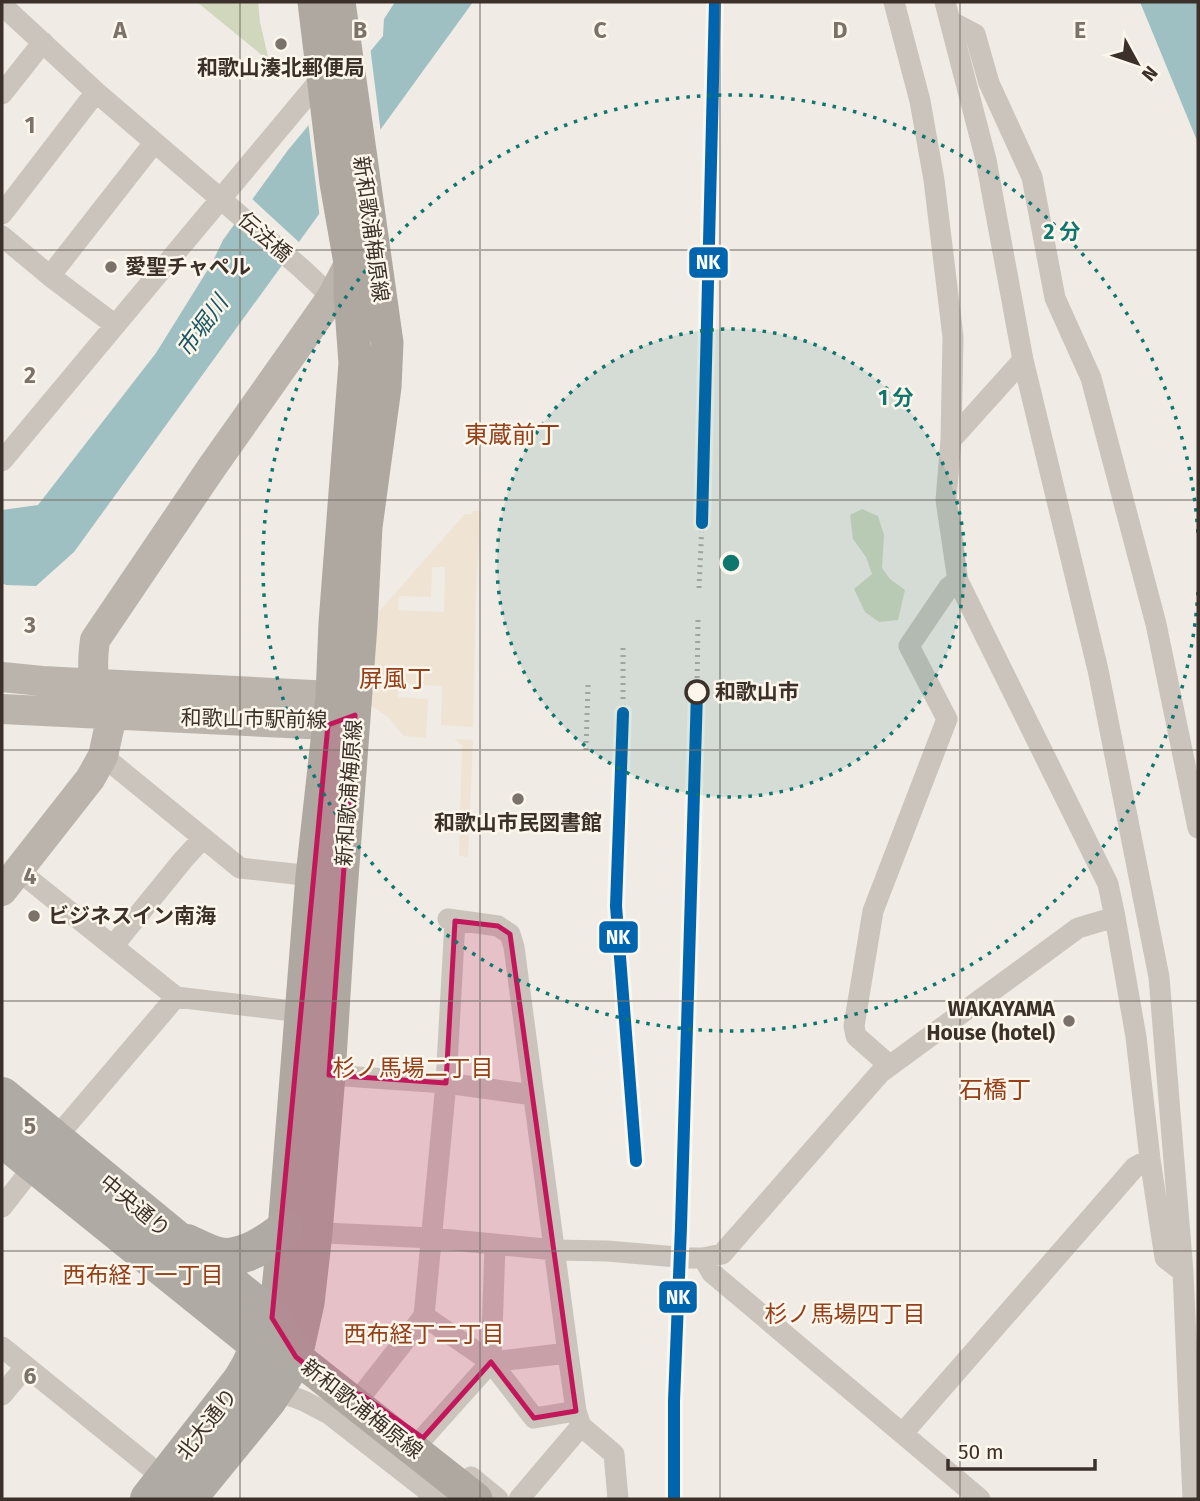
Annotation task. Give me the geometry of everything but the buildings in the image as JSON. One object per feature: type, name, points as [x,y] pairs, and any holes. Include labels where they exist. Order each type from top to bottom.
[{"type":"highway","name":"中央通り","points":[[2,1096],[46,1152],[276,1341]]},
{"type":"highway","name":"中央通り","points":[[2,1138],[46,1152],[170,1235],[276,1341]]},
{"type":"highway","points":[[170,1235],[223,1257],[244,1253],[300,1231]]},
{"type":"highway","name":"北大通り","points":[[167,1493],[275,1390],[276,1341]]},
{"type":"highway","name":"北大通り","points":[[167,1493],[250,1366],[276,1341]]},
{"type":"main road","name":"新和歌浦梅原線","points":[[276,1341],[308,1303],[300,1231],[300,1012],[327,747],[338,712],[366,527],[385,387],[387,343],[363,176],[331,72],[314,2]]},
{"type":"main road","name":"新和歌浦梅原線","points":[[276,1341],[277,1299],[300,1231],[329,1075],[338,712],[335,623],[355,363],[341,296],[349,262],[340,203],[331,72],[340,2]]},
{"type":"main road","name":"新和歌浦梅原線","points":[[276,1341],[349,1392],[476,1499]]},
{"type":"street","points":[[894,2],[920,101],[934,180],[953,337],[951,440],[946,500],[958,581],[1108,884],[1136,1037],[1165,1258],[1183,1272]]},
{"type":"street","name":"伝法橋","points":[[2,5],[154,143],[301,268],[341,296]]},
{"type":"street","points":[[948,12],[986,160],[1023,360],[1098,670],[1159,977],[1183,1272],[1193,1499]]},
{"type":"street","points":[[948,12],[975,34],[989,83],[1032,177],[1055,298],[1091,379],[1156,624],[1198,828]]},
{"type":"street","points":[[2,94],[43,42]]},
{"type":"street","points":[[2,461],[115,325],[225,203],[331,72]]},
{"type":"street","points":[[2,214],[96,92]]},
{"type":"street","points":[[50,276],[154,143]]},
{"type":"street","points":[[349,262],[371,228]]},
{"type":"street","points":[[2,236],[115,325]]},
{"type":"street","points":[[300,1012],[176,997],[113,946],[10,881],[81,793],[103,756],[113,715],[94,683],[92,662],[95,640],[212,467],[341,296]]},
{"type":"street","points":[[951,440],[1023,360]]},
{"type":"street","points":[[890,1065],[856,1036],[854,1026],[873,911],[947,719],[909,646],[949,587],[958,581]]},
{"type":"street","name":"和歌山市駅前線","points":[[3,676],[94,683],[338,712]]},
{"type":"street","name":"和歌山市駅前線","points":[[2,709],[113,715],[338,712]]},
{"type":"street","points":[[103,756],[240,868],[312,876]]},
{"type":"street","points":[[113,946],[203,838]]},
{"type":"street","points":[[300,1231],[432,1238],[555,1250],[703,1258],[722,1254],[880,1073],[1078,928],[1115,917]]},
{"type":"street","points":[[498,1499],[401,1420],[349,1392],[424,1316],[446,1083],[452,920],[498,926],[510,934],[514,947],[579,1418],[614,1454],[618,1499]]},
{"type":"street","points":[[2,1206],[176,997]]},
{"type":"street","points":[[329,1075],[446,1083],[533,1095]]},
{"type":"street","points":[[904,1433],[1135,1167],[1150,1159]]},
{"type":"street","points":[[424,1438],[491,1362],[495,1245]]},
{"type":"street","points":[[703,1258],[712,1273],[980,1499]]},
{"type":"street","points":[[424,1316],[491,1362],[534,1418],[579,1418]]},
{"type":"street","points":[[2,1347],[167,1493]]},
{"type":"street","points":[[491,1362],[568,1353]]},
{"type":"street","points":[[2,1395],[26,1366]]},
{"type":"street","points":[[275,1390],[328,1414],[438,1499]]},
{"type":"street","points":[[519,1499],[579,1418]]},
{"type":"highlighted area","points":[[355,715],[329,1075],[446,1083],[455,921],[498,926],[510,934],[576,1411],[534,1418],[491,1362],[423,1438],[362,1395],[336,1389],[322,1378],[296,1357],[272,1318],[328,725]]},
{"type":"green space","points":[[197,2],[258,2],[269,61]]},
{"type":"green space","points":[[862,509],[878,516],[884,535],[882,568],[890,579],[905,590],[898,620],[879,622],[865,612],[854,589],[872,574],[866,557],[853,539],[850,515]]},
{"type":"shaded area","points":[[473,511],[481,511],[473,727],[441,725],[442,686],[399,684],[398,697],[428,699],[426,738],[404,736],[388,717],[370,705],[377,614],[465,514],[472,514]],"holes":[[[432,567],[445,567],[444,612],[398,610],[399,596],[431,597]]]},
{"type":"shaded area","points":[[454,739],[473,740],[468,857],[459,856],[462,745]]},
{"type":"water","name":"市堀川","points":[[395,2],[473,2],[74,552],[36,586],[2,583],[2,510],[38,505],[156,353],[212,263],[223,240],[288,150],[383,36],[384,19]]},
{"type":"water","points":[[1140,2],[1198,2],[1198,143]]},
{"type":"pier","points":[[370,46],[381,134],[320,219],[308,121]]},
{"type":"pier","points":[[250,197],[301,244],[285,267],[233,220]]},
{"type":"railway","points":[[699,588],[702,523]]},
{"type":"railway","points":[[697,692],[698,618]]},
{"type":"railway","points":[[623,643],[623,713]]},
{"type":"railway","points":[[586,750],[588,685]]},
{"type":"transit line","name":"NK","points":[[702,523],[715,2]]},
{"type":"transit line","name":"NK","points":[[674,1499],[674,1401],[697,692]]},
{"type":"transit line","name":"NK","points":[[623,713],[616,906],[636,1161]]},
{"type":"place","name":"和歌山湊北郵便局","points":[[281,44]]},
{"type":"place","name":"愛聖チャペル","points":[[111,267]]},
{"type":"place","name":"和歌山市","points":[[697,692]]},
{"type":"place","name":"和歌山市民図書館","points":[[518,799]]},
{"type":"place","name":"ビジネスイン南海","points":[[34,916]]},
{"type":"place","name":"WAKAYAMA House (hotel)","points":[[1069,1021]]},
{"type":"district","name":"東蔵前丁","points":[[512,435]]},
{"type":"district","name":"屏風丁","points":[[395,679]]},
{"type":"district","name":"杉ノ馬場二丁目","points":[[413,1068]]},
{"type":"district","name":"石橋丁","points":[[995,1090]]},
{"type":"district","name":"西布経丁一丁目","points":[[143,1275]]},
{"type":"district","name":"杉ノ馬場四丁目","points":[[845,1314]]},
{"type":"district","name":"西布経丁二丁目","points":[[424,1334]]}]
